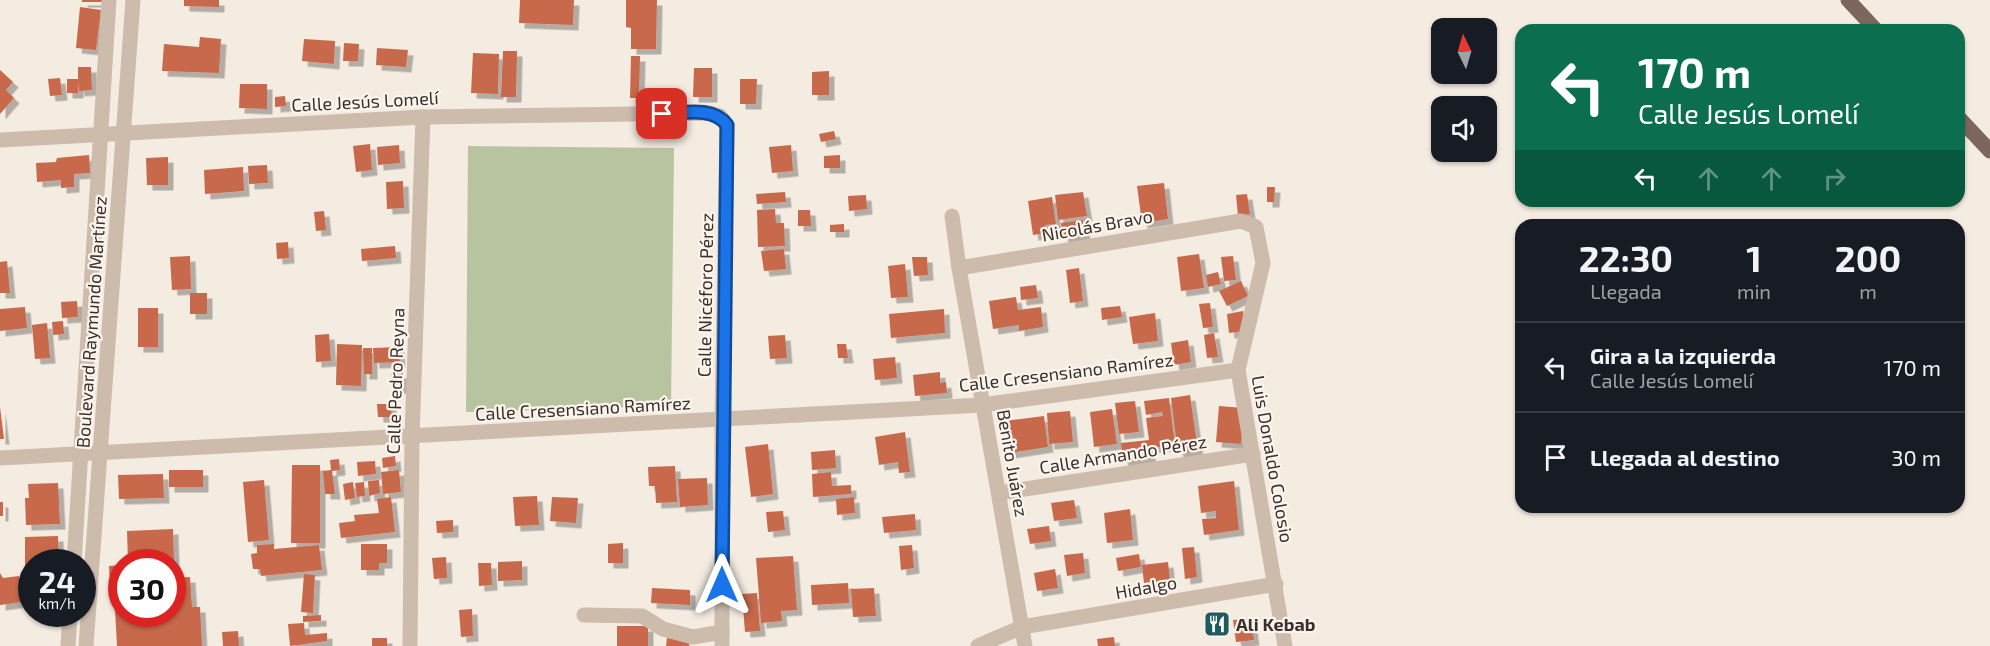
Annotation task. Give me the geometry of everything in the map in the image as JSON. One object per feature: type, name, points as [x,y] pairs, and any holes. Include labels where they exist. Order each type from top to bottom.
[{"type":"main road","points":[[1848,0],[1870,24]]},
{"type":"main road","points":[[1965,124],[1990,151]]},
{"type":"street","name":"Boulevard Raymundo Martínez","points":[[75,549],[109,0]]},
{"type":"street","name":"Boulevard Raymundo Martínez","points":[[86,646],[125,135],[133,0]]},
{"type":"street","name":"Calle Jesús Lomelí","points":[[0,140],[423,117],[710,113],[720,116],[727,125]]},
{"type":"street","name":"Calle Pedro Reyna","points":[[410,646],[412,438],[423,117]]},
{"type":"street","name":"Calle Nicéforo Pérez","points":[[722,639],[722,419],[727,125]]},
{"type":"street","name":"Benito Juárez","points":[[952,216],[982,405],[1025,646]]},
{"type":"street","name":"Nicolás Bravo","points":[[959,268],[1241,221]]},
{"type":"street","name":"Luis Donaldo Colosio","points":[[1241,221],[1256,226],[1263,263],[1238,370],[1285,646]]},
{"type":"street","name":"Calle Cresensiano Ramírez","points":[[0,458],[101,451],[412,438],[982,405],[1238,370]]},
{"type":"street","name":"Calle Armando Pérez","points":[[999,493],[1253,454]]},
{"type":"street","name":"Hidalgo","points":[[978,646],[1022,627],[1276,584]]},
{"type":"street","points":[[584,615],[642,616],[663,629],[693,637],[722,639]]},
{"type":"street","points":[[68,646],[69,627]]},
{"type":"green space","points":[[468,146],[674,148],[671,406],[466,412]]},
{"type":"building","points":[[82,0],[102,0],[102,2],[82,2]]},
{"type":"building","points":[[184,0],[219,0],[219,7],[184,6]]},
{"type":"building","points":[[520,0],[574,0],[573,25],[519,23]]},
{"type":"building","points":[[626,0],[657,0],[656,49],[631,49],[631,28],[626,27]]},
{"type":"building","points":[[80,7],[101,10],[96,50],[76,48]]},
{"type":"building","points":[[200,37],[221,39],[219,73],[162,71],[164,44],[199,47]]},
{"type":"building","points":[[304,39],[335,41],[334,64],[302,61]]},
{"type":"building","points":[[344,43],[359,44],[358,61],[343,61]]},
{"type":"building","points":[[377,48],[408,50],[406,67],[376,65]]},
{"type":"building","points":[[503,51],[517,51],[516,97],[501,97]]},
{"type":"building","points":[[473,53],[499,54],[498,94],[471,93]]},
{"type":"building","points":[[631,56],[640,56],[639,98],[630,98]]},
{"type":"building","points":[[78,67],[91,67],[92,90],[79,91],[78,82],[78,93],[67,93],[67,79],[78,79]]},
{"type":"building","points":[[694,68],[712,68],[712,97],[693,97]]},
{"type":"building","points":[[0,70],[13,82],[6,90],[14,98],[0,114]]},
{"type":"building","points":[[829,71],[829,95],[812,95],[812,72]]},
{"type":"building","points":[[60,78],[62,95],[50,96],[48,79]]},
{"type":"building","points":[[740,79],[757,79],[756,104],[740,104]]},
{"type":"building","points":[[240,84],[267,84],[267,109],[239,108]]},
{"type":"building","points":[[285,96],[286,106],[275,107],[275,97]]},
{"type":"building","points":[[834,131],[836,139],[821,142],[819,134]]},
{"type":"building","points":[[370,144],[372,170],[356,172],[353,146]]},
{"type":"building","points":[[399,145],[400,163],[378,165],[377,147]]},
{"type":"building","points":[[791,145],[793,171],[772,173],[769,147]]},
{"type":"building","points":[[89,155],[90,173],[74,174],[74,187],[61,188],[61,180],[37,182],[36,163],[56,162],[57,158]]},
{"type":"building","points":[[840,155],[840,168],[824,168],[824,156]]},
{"type":"building","points":[[168,157],[168,185],[147,185],[146,158]]},
{"type":"building","points":[[267,165],[268,183],[249,184],[248,166]]},
{"type":"building","points":[[243,167],[244,191],[205,194],[204,170]]},
{"type":"building","points":[[403,181],[404,208],[387,209],[386,182]]},
{"type":"building","points":[[1164,183],[1168,219],[1142,223],[1137,186]]},
{"type":"building","points":[[1267,187],[1275,187],[1274,202],[1267,202]]},
{"type":"building","points":[[785,192],[786,202],[757,204],[756,194]]},
{"type":"building","points":[[1083,192],[1087,216],[1058,220],[1055,195]]},
{"type":"building","points":[[1247,194],[1250,214],[1238,216],[1236,195]]},
{"type":"building","points":[[866,195],[867,209],[849,211],[848,196]]},
{"type":"building","points":[[1052,197],[1056,224],[1045,225],[1046,233],[1033,235],[1028,201]]},
{"type":"building","points":[[775,209],[776,223],[784,223],[785,246],[758,247],[757,210]]},
{"type":"building","points":[[798,210],[810,210],[811,226],[798,226]]},
{"type":"building","points":[[324,211],[326,230],[316,231],[314,212]]},
{"type":"building","points":[[1083,220],[1085,235],[1063,238],[1061,223]]},
{"type":"building","points":[[844,224],[844,232],[830,232],[830,225]]},
{"type":"building","points":[[288,242],[289,258],[277,259],[276,243]]},
{"type":"building","points":[[395,246],[396,258],[362,261],[361,249]]},
{"type":"building","points":[[784,249],[786,269],[764,271],[761,251]]},
{"type":"building","points":[[1199,254],[1204,288],[1181,291],[1177,257]]},
{"type":"building","points":[[190,256],[191,289],[172,290],[170,257]]},
{"type":"building","points":[[1233,256],[1236,280],[1224,281],[1221,257]]},
{"type":"building","points":[[912,257],[927,257],[928,275],[914,276]]},
{"type":"building","points":[[7,261],[10,293],[0,293],[0,262]]},
{"type":"building","points":[[905,264],[908,297],[891,298],[888,266]]},
{"type":"building","points":[[1079,268],[1083,301],[1070,303],[1066,270]]},
{"type":"building","points":[[1218,272],[1221,284],[1208,287],[1206,275]]},
{"type":"building","points":[[1241,281],[1248,296],[1227,306],[1219,291]]},
{"type":"building","points":[[1036,285],[1038,298],[1021,300],[1020,287]]},
{"type":"building","points":[[190,293],[207,293],[207,314],[190,314]]},
{"type":"building","points":[[1016,297],[1018,310],[1041,307],[1043,327],[1019,331],[1019,325],[993,329],[989,301]]},
{"type":"building","points":[[77,301],[78,317],[62,318],[61,302]]},
{"type":"building","points":[[1210,303],[1213,327],[1203,328],[1199,304]]},
{"type":"building","points":[[1120,306],[1122,317],[1102,320],[1101,308]]},
{"type":"building","points":[[25,307],[27,328],[0,331],[0,309]]},
{"type":"building","points":[[138,308],[158,308],[158,347],[138,347]]},
{"type":"building","points":[[944,309],[945,333],[891,338],[889,314]]},
{"type":"building","points":[[1243,311],[1246,331],[1229,333],[1227,314]]},
{"type":"building","points":[[1155,313],[1158,341],[1133,344],[1129,317]]},
{"type":"building","points":[[63,321],[64,334],[53,335],[52,322]]},
{"type":"building","points":[[47,323],[50,358],[35,359],[32,325]]},
{"type":"building","points":[[1214,333],[1218,357],[1207,358],[1204,335]]},
{"type":"building","points":[[329,334],[331,361],[316,362],[315,335]]},
{"type":"building","points":[[785,335],[787,358],[770,359],[768,336]]},
{"type":"building","points":[[1188,340],[1191,362],[1174,365],[1171,343]]},
{"type":"building","points":[[337,344],[362,345],[361,386],[336,385]]},
{"type":"building","points":[[837,344],[846,344],[848,358],[838,358]]},
{"type":"building","points":[[399,347],[400,362],[374,363],[373,348]]},
{"type":"building","points":[[363,348],[372,348],[372,374],[364,374]]},
{"type":"building","points":[[895,357],[897,378],[875,380],[873,359]]},
{"type":"building","points":[[940,372],[940,383],[946,382],[947,393],[915,396],[913,375]]},
{"type":"building","points":[[391,373],[403,373],[403,388],[392,389]]},
{"type":"building","points":[[1190,395],[1198,451],[1178,454],[1171,398]]},
{"type":"building","points":[[1169,398],[1175,445],[1149,448],[1151,459],[1123,463],[1121,443],[1149,440],[1146,418],[1163,416],[1162,412],[1146,415],[1144,401]]},
{"type":"building","points":[[1135,401],[1139,432],[1119,434],[1115,403]]},
{"type":"building","points":[[377,404],[391,404],[392,417],[378,417]]},
{"type":"building","points":[[1219,406],[1244,408],[1241,444],[1216,442]]},
{"type":"building","points":[[0,407],[4,439],[0,439]]},
{"type":"building","points":[[1112,409],[1117,444],[1094,447],[1090,412]]},
{"type":"building","points":[[1070,411],[1073,442],[1049,444],[1047,413]]},
{"type":"building","points":[[1044,416],[1048,447],[1009,453],[1005,421]]},
{"type":"building","points":[[905,432],[910,472],[899,473],[898,462],[879,465],[875,437]]},
{"type":"building","points":[[768,444],[773,494],[751,497],[745,447]]},
{"type":"building","points":[[835,450],[836,468],[812,470],[811,452]]},
{"type":"building","points":[[395,456],[396,466],[383,468],[382,458]]},
{"type":"building","points":[[339,459],[340,470],[332,471],[335,494],[325,494],[323,471],[331,470],[330,460]]},
{"type":"building","points":[[375,461],[376,474],[358,476],[357,462]]},
{"type":"building","points":[[292,465],[320,465],[320,543],[291,543]]},
{"type":"building","points":[[675,466],[677,502],[656,503],[655,486],[649,486],[648,467]]},
{"type":"building","points":[[169,470],[203,470],[203,487],[169,487]]},
{"type":"building","points":[[399,470],[401,492],[383,494],[381,472]]},
{"type":"building","points":[[831,472],[832,486],[851,485],[851,494],[813,497],[812,474]]},
{"type":"building","points":[[163,474],[164,498],[119,499],[118,475]]},
{"type":"building","points":[[707,478],[708,505],[680,507],[678,479]]},
{"type":"building","points":[[264,480],[269,540],[248,542],[243,482]]},
{"type":"building","points":[[379,480],[380,493],[369,496],[368,481]]},
{"type":"building","points":[[1234,481],[1239,530],[1204,535],[1202,519],[1216,518],[1216,511],[1201,513],[1198,486]]},
{"type":"building","points":[[353,482],[355,498],[345,500],[343,484]]},
{"type":"building","points":[[364,482],[365,496],[357,497],[355,483]]},
{"type":"building","points":[[58,483],[60,524],[26,525],[25,498],[29,498],[28,484]]},
{"type":"building","points":[[537,496],[539,525],[515,526],[513,497]]},
{"type":"building","points":[[391,497],[395,532],[341,538],[339,523],[355,521],[354,515],[379,513],[377,499]]},
{"type":"building","points":[[552,497],[578,498],[576,523],[550,521]]},
{"type":"building","points":[[854,497],[855,513],[837,515],[836,499]]},
{"type":"building","points":[[1074,500],[1077,518],[1054,521],[1051,503]]},
{"type":"building","points":[[0,502],[3,502],[3,516],[0,516]]},
{"type":"building","points":[[1130,509],[1133,540],[1107,543],[1104,513]]},
{"type":"building","points":[[783,511],[785,530],[768,532],[766,512]]},
{"type":"building","points":[[915,514],[916,530],[884,533],[882,517]]},
{"type":"building","points":[[453,520],[453,532],[437,533],[436,521]]},
{"type":"building","points":[[1049,526],[1051,541],[1030,544],[1027,529]]},
{"type":"building","points":[[173,529],[174,549],[128,549],[127,531]]},
{"type":"building","points":[[58,536],[58,549],[25,549],[25,537]]},
{"type":"building","points":[[623,543],[623,563],[608,563],[608,544]]},
{"type":"building","points":[[274,544],[274,549],[319,545],[322,570],[261,576],[260,569],[253,569],[251,554],[257,553],[257,545]]},
{"type":"building","points":[[361,544],[387,544],[387,563],[379,563],[379,570],[361,570]]},
{"type":"building","points":[[912,545],[914,568],[901,570],[899,546]]},
{"type":"building","points":[[1194,547],[1197,577],[1185,579],[1182,548]]},
{"type":"building","points":[[1083,553],[1085,573],[1067,576],[1064,555]]},
{"type":"building","points":[[1139,554],[1141,567],[1118,571],[1116,558]]},
{"type":"building","points":[[793,556],[797,610],[781,611],[782,621],[761,623],[756,558]]},
{"type":"building","points":[[446,557],[447,578],[434,579],[432,558]]},
{"type":"building","points":[[522,561],[522,580],[498,581],[498,562]]},
{"type":"building","points":[[1168,562],[1170,580],[1144,583],[1142,565]]},
{"type":"building","points":[[478,563],[491,563],[492,585],[479,586]]},
{"type":"building","points":[[1055,569],[1058,588],[1037,591],[1034,573]]},
{"type":"building","points":[[0,573],[3,578],[18,576],[18,603],[0,605]]},
{"type":"building","points":[[304,574],[315,575],[313,613],[301,612]]},
{"type":"building","points":[[186,577],[190,577],[192,607],[200,607],[202,646],[117,646],[116,627],[186,627]]},
{"type":"building","points":[[848,583],[849,603],[812,605],[811,585]]},
{"type":"building","points":[[652,588],[690,590],[690,605],[651,603]]},
{"type":"building","points":[[874,588],[876,616],[853,617],[851,589]]},
{"type":"building","points":[[757,593],[760,631],[745,632],[742,594]]},
{"type":"building","points":[[472,609],[473,636],[461,637],[459,610]]},
{"type":"building","points":[[321,615],[321,621],[303,622],[303,616]]},
{"type":"building","points":[[1251,618],[1254,640],[1236,642],[1233,620]]},
{"type":"building","points":[[304,623],[305,635],[327,633],[327,641],[290,646],[288,624]]},
{"type":"building","points":[[617,626],[648,626],[648,646],[617,646]]},
{"type":"building","points":[[238,631],[239,646],[223,646],[222,632]]},
{"type":"building","points":[[1114,637],[1115,646],[1098,646],[1097,639]]},
{"type":"building","points":[[372,638],[387,638],[387,646],[372,646]]},
{"type":"building","points":[[667,638],[690,641],[689,646],[666,646]]},
{"type":"place","name":"Ali Kebab","points":[[1217,624]]},
{"type":"route","points":[[662,114],[710,113],[720,116],[727,125],[722,419],[722,585]]}]
